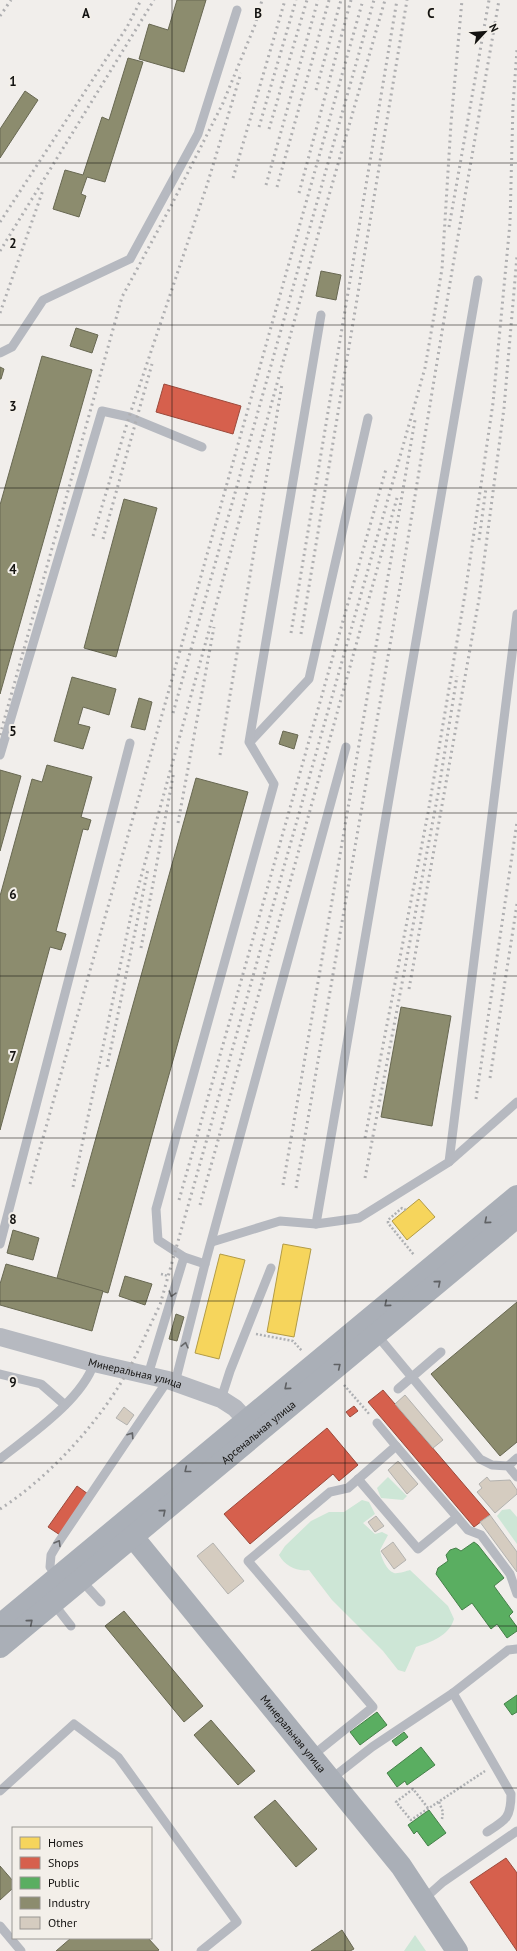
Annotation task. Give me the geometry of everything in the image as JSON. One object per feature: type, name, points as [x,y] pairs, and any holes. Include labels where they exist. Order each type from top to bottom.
[{"type":"street","name":"Арсенальная улица","points":[[0,1625],[51,1590],[128,1530],[515,1208]]},
{"type":"street","name":"Минеральная улица","points":[[0,1337],[94,1363],[148,1375],[221,1399],[232,1405],[252,1426]]},
{"type":"street","name":"Арсенальная улица","points":[[0,1647],[51,1590],[81,1580],[128,1530]]},
{"type":"street","name":"Минеральная улица","points":[[128,1530],[401,1866],[457,1951]]},
{"type":"lane","points":[[0,354],[12,347],[43,300],[130,259],[198,134],[237,10]]},
{"type":"lane","points":[[316,1224],[478,280]]},
{"type":"lane","points":[[205,1264],[184,1257],[158,1240],[156,1209],[274,784],[249,742],[321,315]]},
{"type":"lane","points":[[0,755],[102,411],[129,417],[202,447]]},
{"type":"lane","points":[[249,742],[309,679],[368,418]]},
{"type":"lane","points":[[449,1162],[517,614]]},
{"type":"lane","points":[[0,1244],[130,743]]},
{"type":"lane","points":[[72,1626],[51,1590],[51,1555],[171,1382],[212,1242],[346,747]]},
{"type":"lane","points":[[212,1242],[280,1221],[316,1224],[359,1218],[449,1162],[517,1102]]},
{"type":"lane","points":[[148,1375],[184,1257]]},
{"type":"lane","points":[[221,1399],[272,1268]]},
{"type":"lane","points":[[371,1328],[480,1459],[492,1465],[508,1466],[517,1458]]},
{"type":"lane","points":[[398,1389],[441,1352]]},
{"type":"lane","points":[[0,1459],[59,1412],[86,1380],[94,1363]]},
{"type":"lane","points":[[0,1374],[41,1384],[65,1405]]},
{"type":"lane","points":[[377,1423],[468,1530],[481,1535],[510,1574],[517,1594]]},
{"type":"lane","points":[[312,1756],[373,1707],[248,1561],[330,1492],[348,1488],[396,1446]]},
{"type":"lane","points":[[508,1466],[517,1477]]},
{"type":"lane","points":[[358,1479],[418,1549],[457,1517]]},
{"type":"lane","points":[[81,1580],[101,1602]]},
{"type":"lane","points":[[331,1779],[372,1747],[453,1693],[508,1650],[517,1649]]},
{"type":"lane","points":[[453,1693],[511,1794],[511,1810],[506,1819],[487,1832]]},
{"type":"lane","points":[[0,1791],[74,1724],[118,1757],[237,1922],[201,1951]]},
{"type":"lane","points":[[424,1899],[443,1882],[517,1831]]},
{"type":"lane","points":[[0,1926],[21,1951]]},
{"type":"path","points":[[406,1210],[402,1208],[388,1220],[388,1223],[414,1255]]},
{"type":"path","points":[[246,1332],[293,1341],[303,1351]]},
{"type":"path","points":[[344,1385],[377,1423]]},
{"type":"path","points":[[428,1808],[413,1789],[396,1802],[411,1820],[495,1764]]},
{"type":"path","points":[[439,1802],[443,1812],[442,1819]]},
{"type":"green space","points":[[388,1477],[407,1496],[403,1500],[381,1498],[377,1488]]},
{"type":"green space","points":[[362,1500],[369,1502],[375,1514],[363,1523],[375,1534],[382,1532],[388,1535],[380,1550],[386,1566],[394,1573],[410,1570],[448,1606],[454,1619],[452,1625],[439,1638],[416,1647],[405,1672],[398,1670],[383,1651],[332,1600],[309,1570],[300,1570],[288,1565],[279,1555],[285,1546],[311,1521],[329,1512],[344,1512]]},
{"type":"green space","points":[[510,1509],[517,1517],[517,1544],[497,1516],[502,1510]]},
{"type":"green space","points":[[415,1935],[426,1951],[404,1951]]},
{"type":"building: Homes","points":[[419,1199],[435,1217],[407,1240],[392,1221]]},
{"type":"building: Homes","points":[[283,1244],[311,1249],[294,1337],[267,1332]]},
{"type":"building: Homes","points":[[220,1254],[245,1260],[219,1359],[195,1353]]},
{"type":"building: Shops","points":[[164,384],[241,406],[233,434],[156,412]]},
{"type":"building: Shops","points":[[383,1390],[490,1515],[474,1527],[368,1402]]},
{"type":"building: Shops","points":[[354,1406],[358,1411],[350,1417],[346,1412]]},
{"type":"building: Shops","points":[[327,1428],[358,1465],[339,1481],[333,1474],[250,1544],[224,1514]]},
{"type":"building: Shops","points":[[77,1486],[88,1494],[60,1535],[48,1527]]},
{"type":"building: Shops","points":[[506,1858],[517,1873],[517,1951],[470,1882]]},
{"type":"building: Public","points":[[474,1542],[504,1578],[494,1586],[513,1612],[509,1616],[517,1627],[517,1631],[507,1638],[497,1624],[491,1629],[472,1603],[462,1610],[436,1574],[438,1568],[448,1561],[446,1555],[450,1550],[456,1548],[461,1551]]},
{"type":"building: Public","points":[[517,1695],[517,1712],[512,1715],[504,1704]]},
{"type":"building: Public","points":[[377,1712],[387,1725],[360,1745],[350,1732]]},
{"type":"building: Public","points":[[404,1732],[408,1737],[396,1746],[392,1741]]},
{"type":"building: Public","points":[[421,1747],[435,1765],[407,1785],[405,1781],[397,1787],[387,1773]]},
{"type":"building: Public","points":[[429,1810],[446,1833],[428,1846],[417,1831],[414,1834],[408,1825]]},
{"type":"building: Industry","points":[[177,0],[206,0],[184,72],[139,59],[149,24],[168,30]]},
{"type":"building: Industry","points":[[128,58],[143,62],[105,182],[87,177],[81,194],[86,196],[79,217],[53,209],[65,170],[83,175],[102,117],[109,120]]},
{"type":"building: Industry","points":[[25,91],[38,100],[0,158],[0,129]]},
{"type":"building: Industry","points":[[321,271],[341,275],[336,300],[316,296]]},
{"type":"building: Industry","points":[[76,328],[98,335],[92,353],[70,346]]},
{"type":"building: Industry","points":[[42,356],[92,370],[0,694],[0,505]]},
{"type":"building: Industry","points":[[0,367],[4,369],[1,379],[0,379]]},
{"type":"building: Industry","points":[[124,499],[157,508],[116,657],[84,648]]},
{"type":"building: Industry","points":[[72,677],[116,689],[109,715],[83,707],[78,724],[90,727],[83,749],[54,741]]},
{"type":"building: Industry","points":[[139,698],[152,702],[145,730],[131,727]]},
{"type":"building: Industry","points":[[283,731],[298,735],[294,749],[279,744]]},
{"type":"building: Industry","points":[[47,765],[92,777],[81,817],[91,820],[88,830],[83,829],[56,931],[66,934],[61,950],[50,947],[0,1130],[0,896],[32,779],[42,782]]},
{"type":"building: Industry","points":[[0,770],[21,776],[0,851]]},
{"type":"building: Industry","points":[[196,778],[248,792],[108,1293],[57,1278]]},
{"type":"building: Industry","points":[[401,1007],[451,1016],[432,1126],[381,1117]]},
{"type":"building: Industry","points":[[13,1230],[39,1238],[33,1260],[7,1253]]},
{"type":"building: Industry","points":[[6,1264],[103,1291],[92,1331],[0,1305],[0,1284]]},
{"type":"building: Industry","points":[[125,1276],[152,1284],[145,1305],[119,1296]]},
{"type":"building: Industry","points":[[517,1302],[517,1442],[500,1456],[431,1374]]},
{"type":"building: Industry","points":[[176,1314],[184,1317],[177,1341],[169,1339]]},
{"type":"building: Industry","points":[[124,1611],[203,1706],[184,1722],[105,1626]]},
{"type":"building: Industry","points":[[211,1720],[255,1771],[238,1785],[194,1735]]},
{"type":"building: Industry","points":[[275,1800],[317,1849],[296,1867],[254,1817]]},
{"type":"building: Industry","points":[[0,1866],[12,1880],[12,1889],[0,1900]]},
{"type":"building: Industry","points":[[342,1930],[354,1949],[350,1951],[311,1951]]},
{"type":"building: Industry","points":[[70,1939],[149,1939],[159,1950],[157,1951],[56,1951]]},
{"type":"building: Other","points":[[405,1395],[443,1440],[433,1448],[395,1404]]},
{"type":"building: Other","points":[[124,1407],[134,1415],[127,1425],[116,1418]]},
{"type":"building: Other","points":[[398,1461],[418,1484],[407,1494],[388,1470]]},
{"type":"building: Other","points":[[487,1477],[490,1481],[510,1480],[517,1490],[517,1494],[495,1513],[477,1492],[482,1488],[479,1484]]},
{"type":"building: Other","points":[[490,1515],[517,1552],[517,1572],[480,1522]]},
{"type":"building: Other","points":[[376,1516],[384,1526],[375,1532],[368,1522]]},
{"type":"building: Other","points":[[393,1542],[406,1560],[394,1569],[381,1551]]},
{"type":"building: Other","points":[[213,1543],[244,1581],[228,1594],[197,1556]]},
{"type":"railway","points":[[0,16],[11,0]]},
{"type":"railway","points":[[0,222],[127,27],[141,0]]},
{"type":"railway","points":[[0,251],[154,0]]},
{"type":"railway","points":[[0,735],[122,297],[171,206],[223,103],[255,25],[262,0]]},
{"type":"railway","points":[[233,178],[285,0]]},
{"type":"railway","points":[[259,127],[296,0]]},
{"type":"railway","points":[[269,129],[307,0]]},
{"type":"railway","points":[[266,185],[318,0]]},
{"type":"railway","points":[[277,187],[329,0]]},
{"type":"railway","points":[[316,90],[341,0]]},
{"type":"railway","points":[[299,193],[351,0]]},
{"type":"railway","points":[[30,1184],[363,0]]},
{"type":"railway","points":[[173,713],[374,0]]},
{"type":"railway","points":[[73,1187],[133,906],[326,206],[385,0]]},
{"type":"railway","points":[[291,633],[397,0]]},
{"type":"railway","points":[[301,634],[407,0]]},
{"type":"railway","points":[[0,1509],[17,1498],[49,1470],[79,1439],[106,1406],[123,1379],[160,1305],[425,368],[442,269],[451,123],[462,0]]},
{"type":"railway","points":[[449,227],[489,0]]},
{"type":"railway","points":[[296,1188],[399,593],[452,271],[499,0]]},
{"type":"railway","points":[[365,1138],[428,813],[465,594],[493,403],[510,223],[513,105],[517,50]]},
{"type":"railway","points":[[93,536],[129,417],[207,185],[241,73]]},
{"type":"railway","points":[[0,313],[43,190]]},
{"type":"railway","points":[[409,989],[479,599],[504,408],[517,256]]},
{"type":"railway","points":[[103,539],[152,364]]},
{"type":"railway","points":[[220,755],[282,384]]},
{"type":"railway","points":[[283,1185],[415,420]]},
{"type":"railway","points":[[179,1200],[386,469]]},
{"type":"railway","points":[[479,540],[486,488]]},
{"type":"railway","points":[[200,1205],[397,498]]},
{"type":"railway","points":[[178,823],[214,627]]},
{"type":"railway","points":[[365,1178],[438,794],[457,676]]},
{"type":"railway","points":[[141,948],[174,771]]},
{"type":"railway","points":[[476,1099],[517,822]]},
{"type":"railway","points":[[107,1067],[148,869]]},
{"type":"railway","points":[[490,1078],[517,904]]}]
